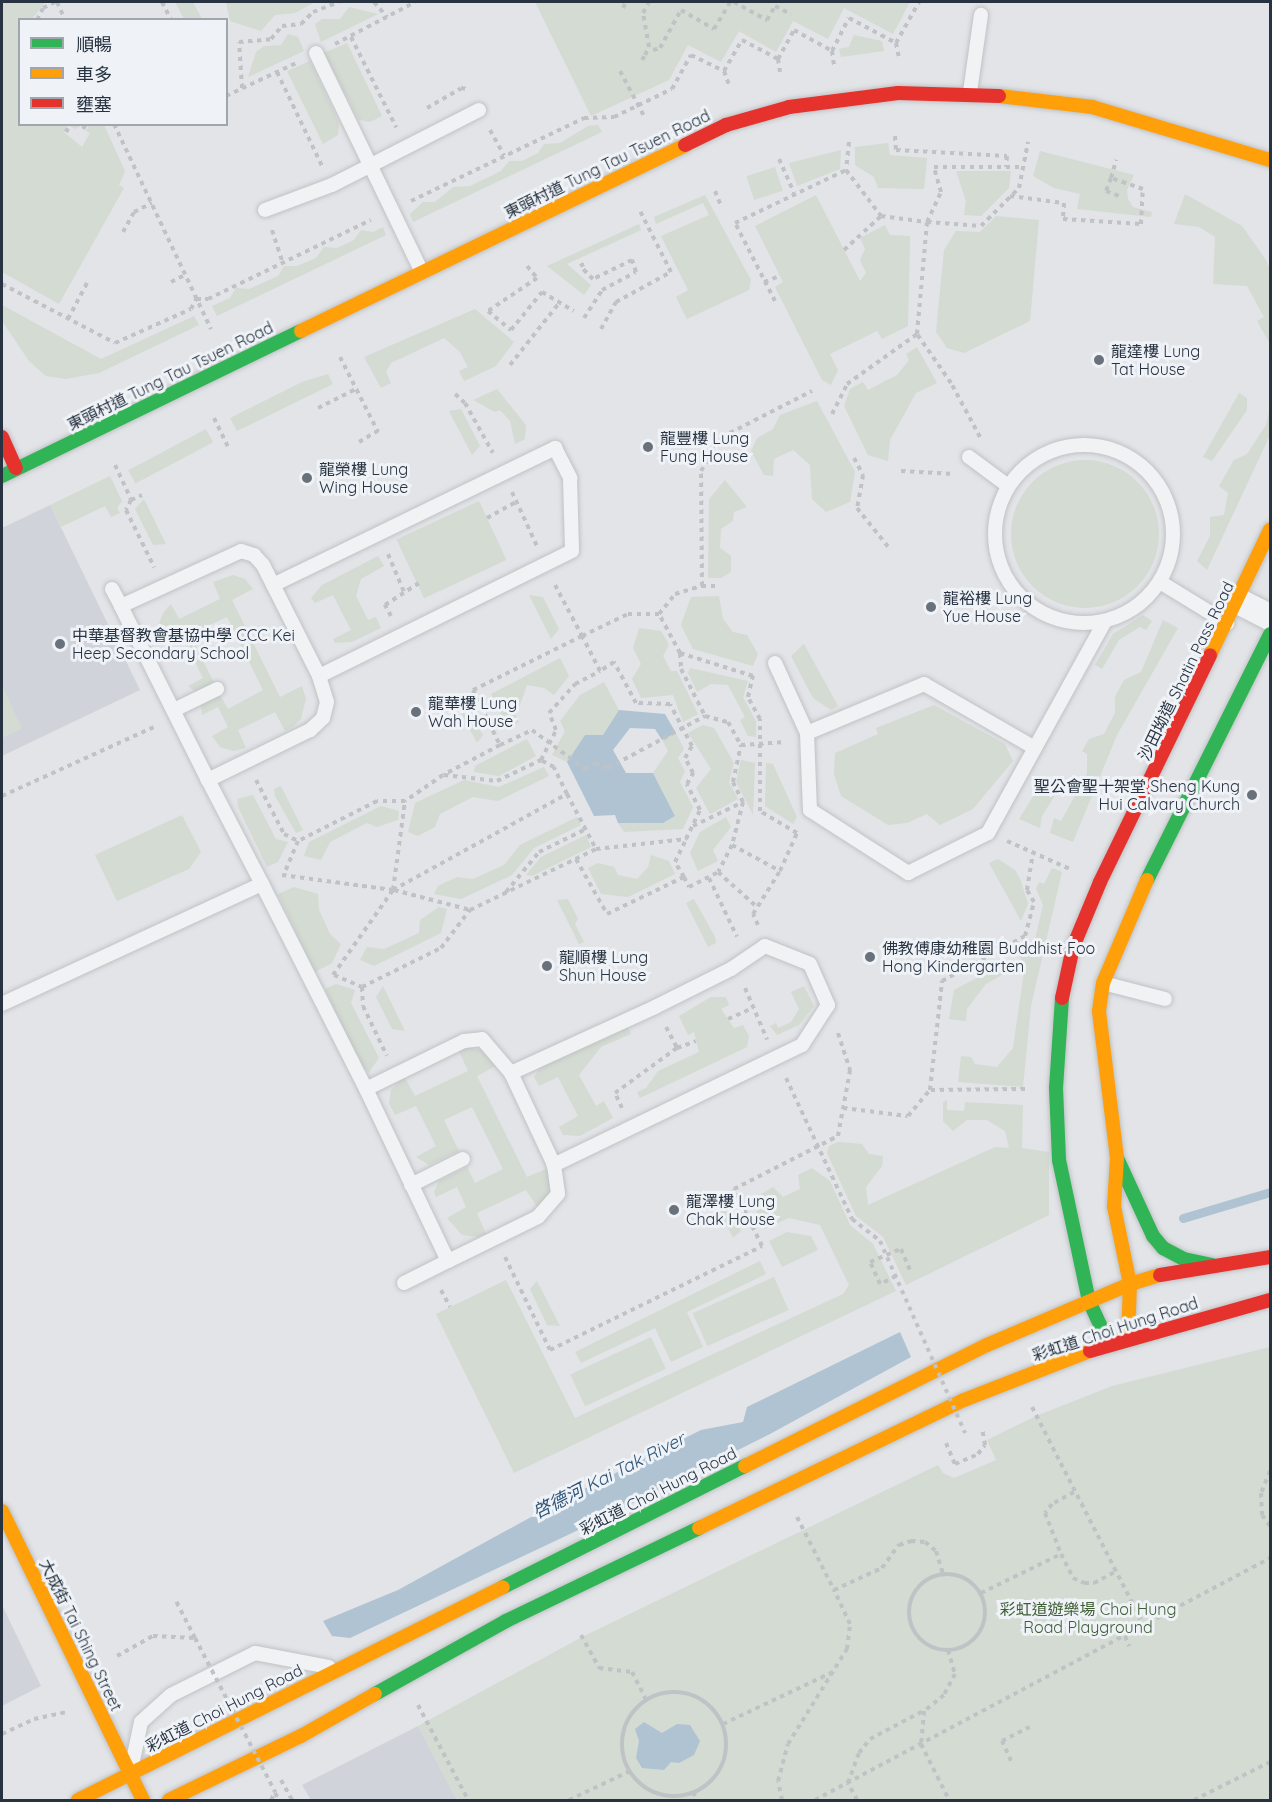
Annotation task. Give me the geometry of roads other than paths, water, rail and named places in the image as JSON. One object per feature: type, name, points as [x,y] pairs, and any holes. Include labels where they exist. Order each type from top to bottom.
[{"type":"main road","name":"東頭村道 Tung Tau Tsuen Road","points":[[2,476],[726,124],[827,101],[898,93],[970,92],[1092,107],[1270,160]]},
{"type":"main road","points":[[2,437],[16,468]]},
{"type":"main road","name":"沙田坳道 Shatin Pass Road","points":[[1109,1344],[1089,1301],[1059,1160],[1056,1088],[1061,1002],[1073,947],[1100,882],[1233,612],[1270,530]]},
{"type":"main road","points":[[1128,1340],[1130,1284],[1114,1207],[1117,1158],[1099,1011],[1103,983],[1136,903],[1270,634]]},
{"type":"main road","points":[[1117,1158],[1153,1236],[1163,1248],[1184,1259],[1212,1265]]},
{"type":"main road","name":"彩虹道 Choi Hung Road","points":[[78,1800],[987,1345],[1130,1284],[1212,1265],[1270,1257]]},
{"type":"main road","name":"彩虹道 Choi Hung Road","points":[[169,1800],[301,1736],[506,1622],[899,1429],[974,1396],[1109,1344],[1270,1300]]},
{"type":"main road","name":"大成街 Tai Shing Street","points":[[2,1511],[143,1800]]},
{"type":"street","points":[[1233,612],[1270,617]]},
{"type":"lane","points":[[970,92],[981,15]]},
{"type":"lane","points":[[316,53],[422,272]]},
{"type":"lane","points":[[265,210],[332,185],[479,110]]},
{"type":"lane","points":[[1077,445],[1096,447],[1131,459],[1152,477],[1167,501],[1173,528],[1171,556],[1160,582],[1146,599],[1127,613],[1105,621],[1075,624],[1046,615],[1021,598],[1003,573],[994,544],[996,514],[1008,486],[1026,465],[1050,451],[1077,445]]},
{"type":"lane","points":[[273,585],[555,448],[570,478],[572,550],[319,676]]},
{"type":"lane","points":[[969,458],[1008,486]]},
{"type":"lane","points":[[121,606],[242,551],[254,555],[273,585],[319,676],[327,702],[323,718],[310,730],[208,780]]},
{"type":"lane","points":[[1160,582],[1233,612]]},
{"type":"lane","points":[[112,589],[314,985],[448,1261]]},
{"type":"lane","points":[[775,663],[807,733],[810,810],[908,873],[987,833],[1105,621]]},
{"type":"lane","points":[[807,733],[924,684],[1035,748]]},
{"type":"lane","points":[[174,710],[217,689]]},
{"type":"lane","points":[[2,1004],[262,884]]},
{"type":"lane","points":[[511,1073],[655,1007],[741,962],[765,946],[810,964],[828,1005],[802,1045],[554,1165]]},
{"type":"lane","points":[[1103,983],[1166,999]]},
{"type":"lane","points":[[366,1089],[464,1041],[482,1039],[511,1073],[554,1165],[558,1194],[538,1217],[404,1283]]},
{"type":"lane","points":[[411,1185],[463,1159]]},
{"type":"lane","points":[[130,1773],[141,1722],[171,1695],[255,1653],[340,1669]]},
{"type":"water","points":[[619,710],[665,714],[676,733],[662,740],[655,729],[630,728],[613,750],[626,773],[653,773],[675,816],[663,823],[618,823],[615,815],[594,816],[567,762],[585,735],[603,735]]},
{"type":"water","name":"啓德河 Kai Tak River","points":[[900,1332],[911,1357],[770,1434],[589,1525],[350,1638],[332,1636],[323,1621],[398,1590],[564,1499],[701,1430],[743,1422],[747,1407]]},
{"type":"water","points":[[644,1722],[662,1733],[677,1724],[690,1725],[700,1741],[694,1755],[679,1763],[671,1762],[664,1770],[642,1768],[636,1758],[639,1741],[635,1729]]},
{"type":"waterway","name":"啓德河 Kai Tak River","points":[[1183,1218],[1270,1192]]},
{"type":"place","name":"龍達樓 Lung Tat House","points":[[1099,360]]},
{"type":"place","name":"龍豐樓 Lung Fung House","points":[[648,447]]},
{"type":"place","name":"龍榮樓 Lung Wing House","points":[[307,478]]},
{"type":"place","name":"龍裕樓 Lung Yue House","points":[[931,607]]},
{"type":"place","name":"中華基督教會基協中學 CCC Kei Heep Secondary School","points":[[60,644]]},
{"type":"place","name":"龍華樓 Lung Wah House","points":[[416,712]]},
{"type":"place","name":"聖公會聖十架堂 Sheng Kung Hui Calvary Church","points":[[1252,795]]},
{"type":"place","name":"佛教傅康幼稚園 Buddhist Foo Hong Kindergarten","points":[[870,957]]},
{"type":"place","name":"龍順樓 Lung Shun House","points":[[547,966]]},
{"type":"place","name":"龍澤樓 Lung Chak House","points":[[674,1210]]},
{"type":"park label","name":"彩虹道遊樂場 Choi Hung Road Playground","points":[[1088,1618]]}]
